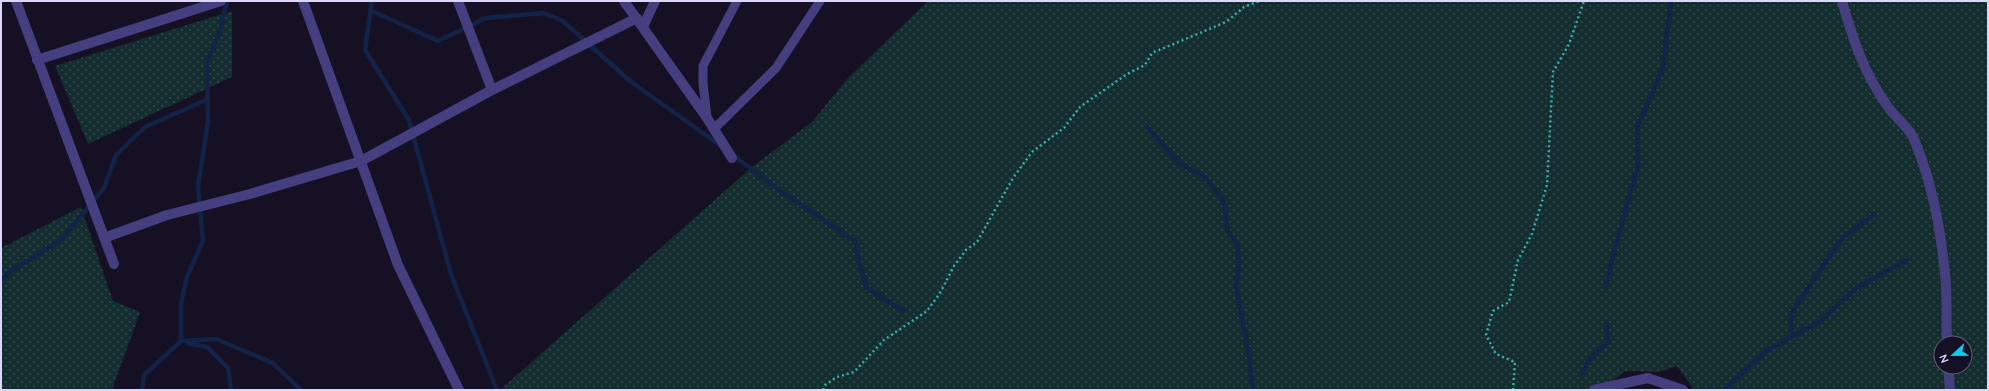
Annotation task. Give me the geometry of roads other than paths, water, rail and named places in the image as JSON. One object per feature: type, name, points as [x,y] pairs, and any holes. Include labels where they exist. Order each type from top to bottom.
[{"type":"street","points":[[16,1],[114,264]]},
{"type":"street","points":[[37,60],[221,1]]},
{"type":"street","points":[[303,1],[398,265],[459,390]]},
{"type":"street","points":[[458,1],[492,90]]},
{"type":"street","points":[[624,1],[707,118],[732,158]]},
{"type":"street","points":[[643,27],[655,1]]},
{"type":"street","points":[[1842,1],[1854,44],[1868,75],[1886,105],[1912,135],[1925,167],[1942,252],[1946,285],[1947,335]]},
{"type":"street","points":[[104,238],[167,215],[250,194],[361,161],[492,90],[637,18]]},
{"type":"street","points":[[1949,375],[1950,390]]},
{"type":"street","points":[[1594,390],[1648,378],[1683,390]]},
{"type":"lane","points":[[707,118],[703,83],[703,66],[737,1]]},
{"type":"lane","points":[[714,129],[776,68],[820,1]]},
{"type":"waterway","points":[[142,390],[144,375],[181,341],[181,303],[187,277],[203,241],[198,186],[208,122],[207,63],[219,34],[227,1]]},
{"type":"waterway","points":[[372,1],[365,50],[409,120],[451,274],[497,390]]},
{"type":"waterway","points":[[1606,287],[1638,166],[1637,128],[1663,68],[1671,1]]},
{"type":"waterway","points":[[370,10],[438,41],[486,18],[544,13],[563,21],[630,81],[721,146]]},
{"type":"waterway","points":[[1,280],[10,272],[61,240],[104,188],[116,155],[145,127],[208,99]]},
{"type":"waterway","points":[[1147,127],[1179,163],[1206,178],[1224,202],[1228,232],[1237,243],[1239,263],[1236,286],[1249,356],[1253,390]]},
{"type":"waterway","points":[[732,154],[772,185],[856,242],[857,255],[867,288],[903,311]]},
{"type":"waterway","points":[[1792,336],[1791,314],[1825,263],[1843,237],[1874,215]]},
{"type":"waterway","points":[[1724,390],[1766,351],[1822,320],[1856,288],[1907,260]]},
{"type":"waterway","points":[[1582,374],[1590,359],[1608,342],[1607,324]]},
{"type":"waterway","points":[[181,341],[216,339],[273,363],[301,390]]},
{"type":"waterway","points":[[188,343],[207,347],[228,368],[231,390]]}]
